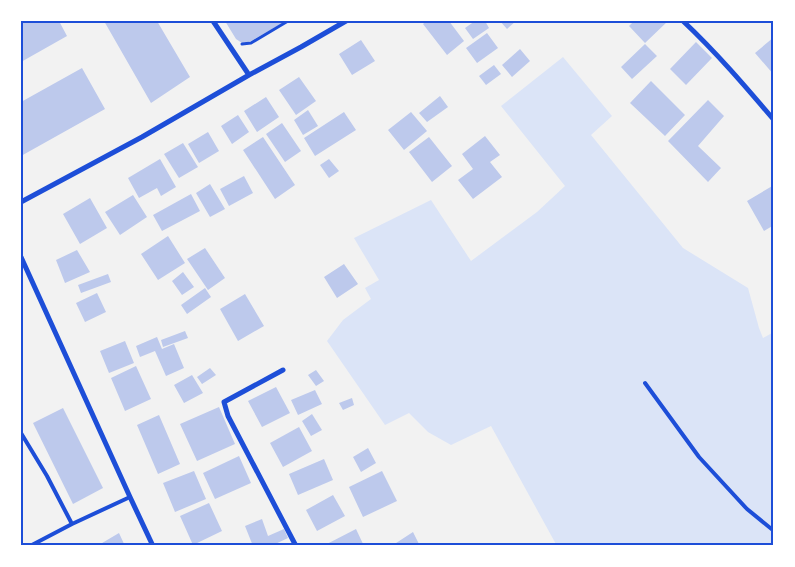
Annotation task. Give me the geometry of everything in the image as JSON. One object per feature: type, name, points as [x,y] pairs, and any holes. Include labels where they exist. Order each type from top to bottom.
[{"type":"street","points":[[213,21],[249,75]]},
{"type":"street","points":[[21,202],[142,137],[346,21]]},
{"type":"street","points":[[683,21],[711,48],[774,120]]},
{"type":"street","points":[[21,257],[130,498],[154,546]]},
{"type":"street","points":[[283,370],[224,402],[228,416],[296,546]]},
{"type":"lane","points":[[645,383],[700,456],[747,509],[774,531]]},
{"type":"lane","points":[[21,433],[47,476],[72,524]]},
{"type":"lane","points":[[30,546],[72,524],[130,498]]},
{"type":"path","points":[[240,43],[251,43],[288,21]]},
{"type":"shaded area","points":[[563,57],[612,116],[591,135],[683,248],[748,288],[763,338],[774,332],[774,546],[557,546],[491,426],[451,445],[428,432],[409,413],[385,425],[327,341],[343,320],[371,299],[365,288],[379,280],[354,238],[431,200],[471,261],[537,212],[565,186],[501,106]]},
{"type":"building","points":[[21,21],[59,21],[67,36],[21,62]]},
{"type":"building","points":[[104,21],[157,21],[190,77],[151,103]]},
{"type":"building","points":[[225,21],[286,21],[251,41],[242,43],[236,39]]},
{"type":"building","points":[[426,21],[449,21],[464,41],[447,55],[423,24]]},
{"type":"building","points":[[475,21],[485,21],[489,28],[473,39],[465,28]]},
{"type":"building","points":[[500,21],[516,21],[507,29]]},
{"type":"building","points":[[634,21],[668,21],[645,43],[629,26]]},
{"type":"building","points":[[487,33],[498,48],[477,63],[466,48]]},
{"type":"building","points":[[774,37],[774,75],[755,53]]},
{"type":"building","points":[[361,40],[375,61],[352,75],[339,54]]},
{"type":"building","points":[[696,42],[712,58],[686,85],[670,69]]},
{"type":"building","points":[[645,44],[657,56],[632,79],[621,67]]},
{"type":"building","points":[[520,49],[530,61],[512,77],[502,65]]},
{"type":"building","points":[[494,65],[501,74],[486,85],[479,76]]},
{"type":"building","points":[[82,68],[105,109],[21,156],[21,102]]},
{"type":"building","points":[[299,77],[316,101],[296,115],[279,90]]},
{"type":"building","points":[[651,81],[685,115],[665,136],[630,103]]},
{"type":"building","points":[[440,96],[448,107],[427,122],[419,113]]},
{"type":"building","points":[[266,97],[279,117],[257,132],[244,111]]},
{"type":"building","points":[[708,100],[724,116],[698,146],[721,168],[708,182],[668,141]]},
{"type":"building","points":[[308,110],[318,126],[303,135],[294,120]]},
{"type":"building","points":[[344,112],[356,130],[315,156],[304,138]]},
{"type":"building","points":[[411,112],[427,131],[404,150],[388,130]]},
{"type":"building","points":[[238,115],[249,132],[232,144],[221,126]]},
{"type":"building","points":[[282,123],[301,151],[285,162],[266,134]]},
{"type":"building","points":[[208,132],[219,151],[199,163],[188,144]]},
{"type":"building","points":[[485,136],[500,155],[490,162],[502,177],[473,199],[458,180],[473,169],[462,154]]},
{"type":"building","points":[[263,137],[295,185],[275,199],[243,150]]},
{"type":"building","points":[[429,137],[452,166],[432,182],[409,152]]},
{"type":"building","points":[[183,143],[198,167],[179,178],[164,154]]},
{"type":"building","points":[[160,159],[176,187],[161,196],[157,188],[139,198],[128,178]]},
{"type":"building","points":[[329,159],[339,171],[329,178],[320,165]]},
{"type":"building","points":[[244,176],[253,193],[229,206],[220,189]]},
{"type":"building","points":[[210,184],[225,209],[210,217],[196,193]]},
{"type":"building","points":[[774,185],[774,225],[764,231],[747,201]]},
{"type":"building","points":[[191,194],[200,211],[162,231],[153,215]]},
{"type":"building","points":[[133,195],[147,217],[120,235],[105,212]]},
{"type":"building","points":[[90,198],[107,228],[80,244],[63,214]]},
{"type":"building","points":[[168,236],[185,263],[158,280],[141,254]]},
{"type":"building","points":[[205,248],[225,278],[208,290],[187,259]]},
{"type":"building","points":[[77,250],[90,272],[65,283],[56,260]]},
{"type":"building","points":[[344,264],[358,284],[337,298],[324,277]]},
{"type":"building","points":[[183,272],[194,287],[182,295],[172,281]]},
{"type":"building","points":[[108,274],[111,282],[81,293],[78,285]]},
{"type":"building","points":[[205,288],[211,297],[187,314],[181,305]]},
{"type":"building","points":[[97,293],[106,312],[85,322],[76,303]]},
{"type":"building","points":[[245,294],[264,326],[238,341],[220,309]]},
{"type":"building","points":[[185,331],[188,338],[163,347],[161,340]]},
{"type":"building","points":[[157,337],[162,349],[174,344],[184,368],[166,376],[155,351],[140,357],[136,346]]},
{"type":"building","points":[[125,341],[134,363],[109,373],[100,351]]},
{"type":"building","points":[[136,366],[151,399],[125,411],[111,378]]},
{"type":"building","points":[[210,368],[216,375],[202,384],[197,377]]},
{"type":"building","points":[[316,370],[324,381],[316,386],[308,375]]},
{"type":"building","points":[[192,375],[203,393],[184,403],[174,385]]},
{"type":"building","points":[[276,387],[290,413],[262,427],[248,401]]},
{"type":"building","points":[[315,390],[322,404],[298,415],[291,400]]},
{"type":"building","points":[[352,398],[354,405],[343,410],[339,403]]},
{"type":"building","points":[[219,407],[235,444],[197,461],[180,424]]},
{"type":"building","points":[[63,408],[103,488],[73,504],[33,423]]},
{"type":"building","points":[[312,414],[322,430],[311,436],[302,421]]},
{"type":"building","points":[[159,415],[180,464],[158,474],[137,425]]},
{"type":"building","points":[[299,427],[312,451],[283,467],[270,443]]},
{"type":"building","points":[[368,448],[376,463],[361,472],[353,457]]},
{"type":"building","points":[[239,456],[251,483],[215,499],[203,473]]},
{"type":"building","points":[[324,459],[333,480],[298,495],[289,474]]},
{"type":"building","points":[[194,471],[206,499],[175,512],[163,483]]},
{"type":"building","points":[[382,471],[397,501],[363,517],[349,487]]},
{"type":"building","points":[[333,495],[345,516],[317,531],[306,510]]},
{"type":"building","points":[[209,503],[222,531],[193,545],[180,516]]},
{"type":"building","points":[[262,519],[268,536],[284,529],[288,538],[271,546],[253,546],[245,526]]},
{"type":"building","points":[[356,529],[364,546],[323,546]]},
{"type":"building","points":[[413,532],[420,546],[393,546],[393,545]]},
{"type":"building","points":[[119,533],[125,546],[97,546]]}]
